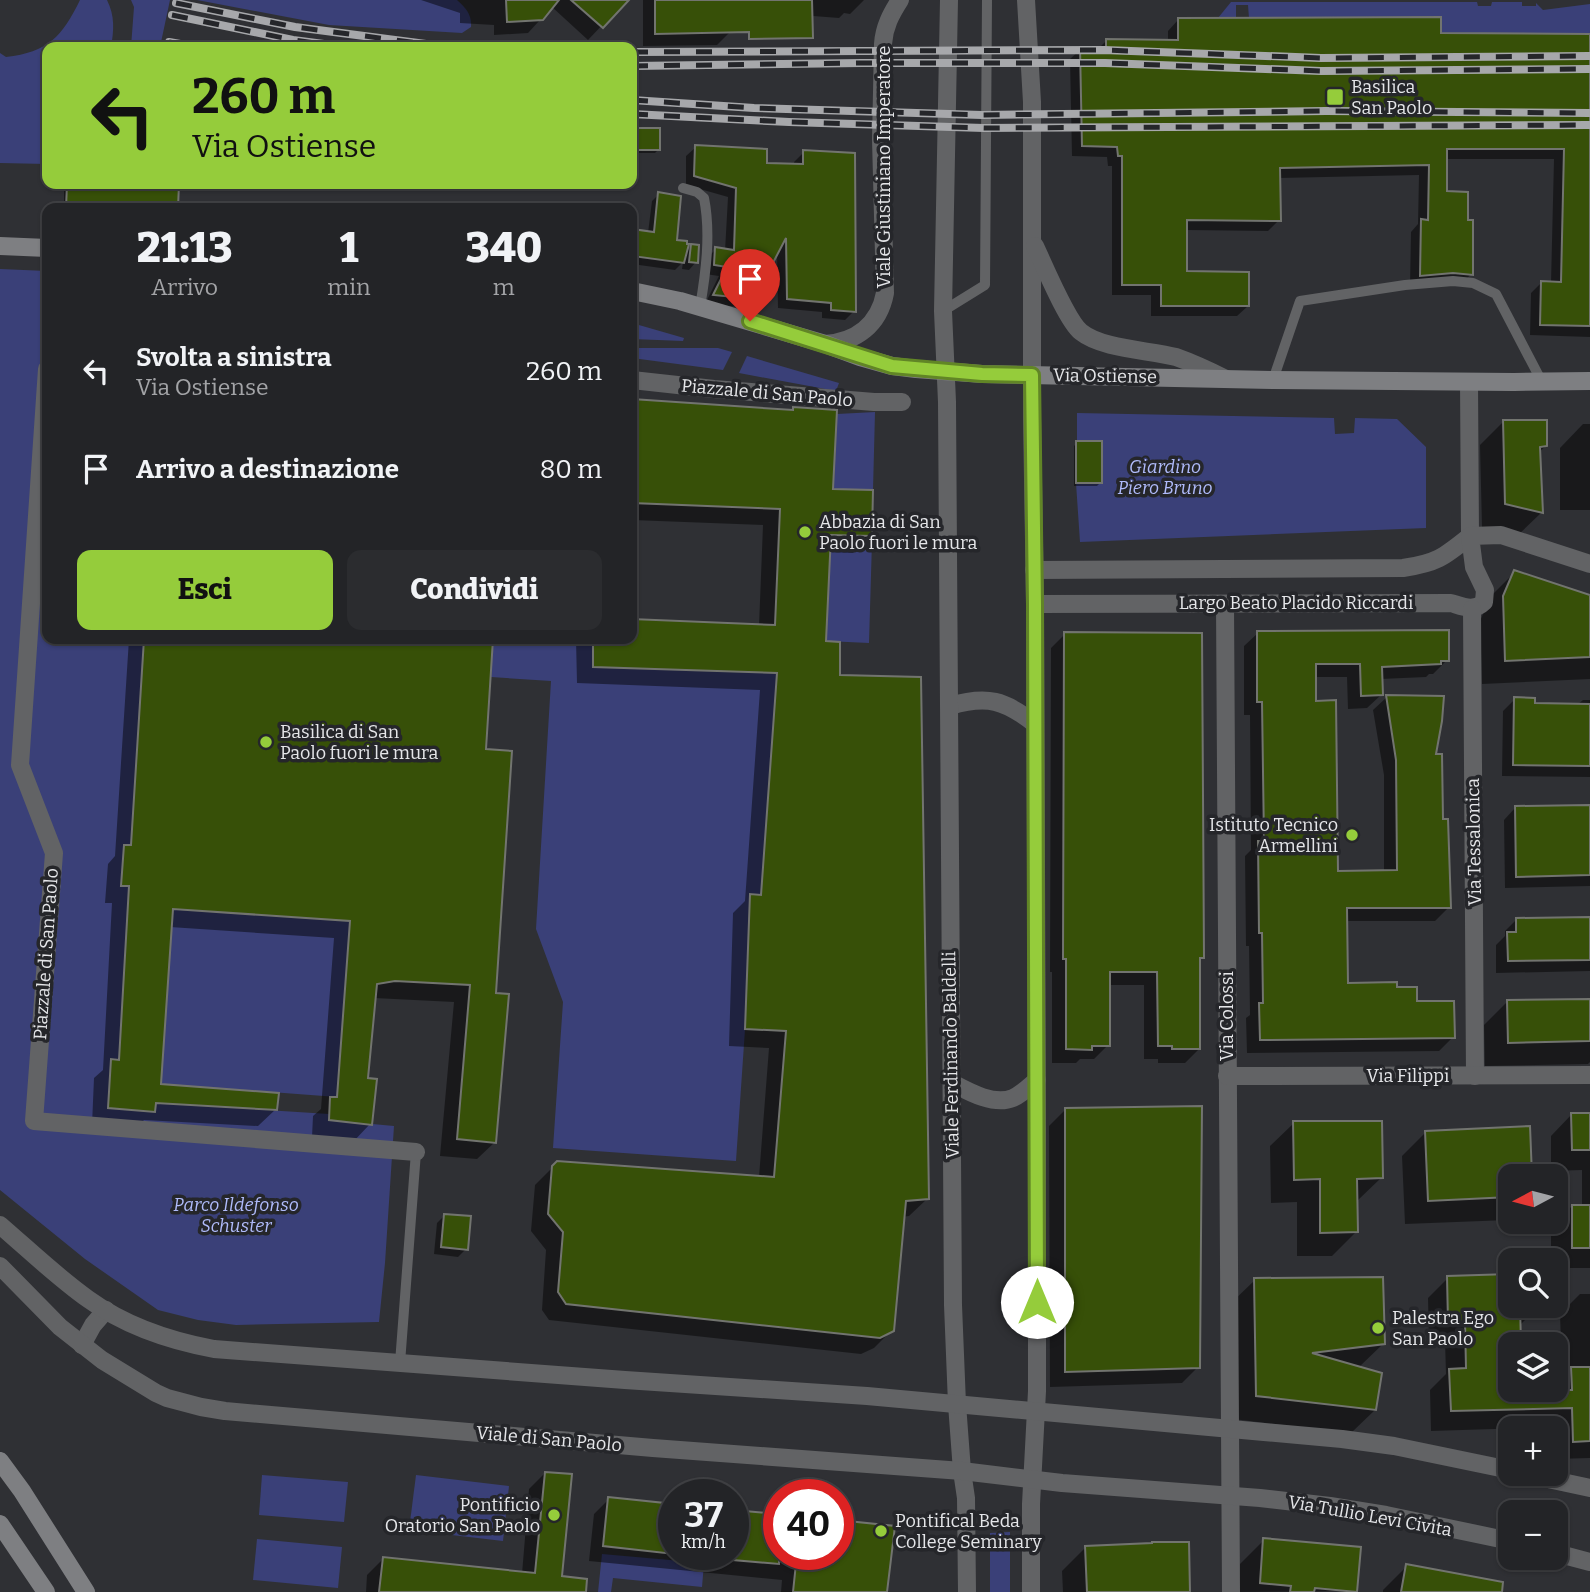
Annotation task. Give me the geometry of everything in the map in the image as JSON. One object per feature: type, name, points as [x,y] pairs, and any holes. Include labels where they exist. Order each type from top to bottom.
[{"type":"main road","points":[[0,246],[42,247]]},
{"type":"main road","name":"Via Ostiense","points":[[637,292],[700,307],[892,366],[946,372],[1273,380],[1590,381]]},
{"type":"main road","points":[[0,1461],[86,1592]]},
{"type":"main road","points":[[0,1524],[46,1592]]},
{"type":"street","name":"Viale Giustiniano Imperatore","points":[[825,344],[844,342],[864,331],[879,314],[884,302],[881,139],[883,44],[889,20],[900,0]]},
{"type":"street","points":[[946,372],[943,311],[949,0]]},
{"type":"street","points":[[1026,0],[1032,103],[1037,1080],[1036,1412],[1032,1479],[1031,1592]]},
{"type":"street","points":[[1032,241],[1066,311],[1080,331],[1108,343],[1175,357],[1226,379]]},
{"type":"street","name":"Viale Ferdinando Baldelli","points":[[946,372],[953,1306],[957,1404],[966,1498],[967,1592]]},
{"type":"street","name":"Piazzale di San Paolo","points":[[637,381],[861,401],[902,402]]},
{"type":"street","points":[[1469,382],[1470,536],[1474,567],[1486,594],[1485,602],[1472,609]]},
{"type":"street","name":"Piazzale di San Paolo","points":[[42,442],[20,765],[54,853],[34,1121],[416,1152]]},
{"type":"street","points":[[1470,536],[1501,535],[1590,564]]},
{"type":"street","name":"Largo Beato Placido Riccardi","points":[[1034,570],[1403,568],[1433,562],[1470,536]]},
{"type":"street","name":"Largo Beato Placido Riccardi","points":[[1035,604],[1451,603],[1472,609]]},
{"type":"street","name":"Via Colossi","points":[[1224,604],[1230,1429]]},
{"type":"street","name":"Via Tessalonica","points":[[1472,609],[1475,1076]]},
{"type":"street","points":[[950,706],[976,699],[990,701],[1019,711],[1035,724]]},
{"type":"street","name":"Via Filippi","points":[[1227,1076],[1590,1075]]},
{"type":"street","points":[[952,1083],[970,1092],[1002,1101],[1014,1097],[1037,1080]]},
{"type":"street","points":[[0,1225],[89,1300],[123,1320],[171,1339],[214,1349],[867,1396],[1342,1439],[1394,1446],[1498,1468]]},
{"type":"street","name":"Viale di San Paolo","points":[[0,1266],[82,1345],[156,1393],[180,1402],[225,1411],[1032,1479]]},
{"type":"street","points":[[82,1345],[93,1325],[106,1310]]},
{"type":"street","points":[[1230,1429],[1231,1592]]},
{"type":"street","name":"Via Tullio Levi Civita","points":[[1032,1479],[1330,1506],[1498,1538]]},
{"type":"street","points":[[1568,1483],[1590,1488]]},
{"type":"street","points":[[1568,1556],[1590,1562]]},
{"type":"lane","points":[[943,311],[985,285],[987,0]]},
{"type":"lane","points":[[683,188],[697,192],[704,198],[707,213],[706,271],[700,307]]},
{"type":"lane","points":[[1273,380],[1300,301],[1405,285],[1453,281],[1473,283],[1496,294],[1542,382]]},
{"type":"lane","points":[[400,1363],[416,1152]]},
{"type":"green space","points":[[80,0],[107,0],[113,23],[112,42],[49,42],[67,24]]},
{"type":"green space","points":[[131,0],[170,0],[161,42],[131,42],[134,7]]},
{"type":"green space","points":[[197,0],[457,0],[468,12],[471,27],[462,33],[329,25]]},
{"type":"green space","points":[[1231,2],[1477,2],[1478,6],[1491,6],[1492,2],[1522,2],[1522,6],[1536,6],[1536,3],[1543,10],[1590,4],[1590,34],[1441,33],[1441,17],[1249,18],[1248,5],[1236,5],[1236,18],[1218,18]]},
{"type":"green space","points":[[42,47],[42,164],[0,163],[0,53],[6,57]]},
{"type":"green space","name":"Parco Ildefonso Schuster","points":[[0,269],[42,271],[42,644],[144,644],[131,845],[124,845],[122,886],[129,886],[119,1060],[112,1059],[155,1112],[156,1103],[329,1114],[329,1120],[394,1126],[379,1322],[236,1325],[198,1320],[158,1310],[85,1259],[0,1190]]},
{"type":"green space","points":[[637,324],[684,338],[683,341],[637,339]]},
{"type":"green space","points":[[637,348],[718,348],[732,352],[723,370],[637,359]]},
{"type":"green space","points":[[747,356],[839,383],[836,391],[739,373]]},
{"type":"green space","points":[[875,412],[873,490],[832,525],[837,414]]},
{"type":"green space","name":"Giardino Piero Bruno","points":[[1077,413],[1334,418],[1335,434],[1354,433],[1355,418],[1397,419],[1426,447],[1426,528],[1080,542],[1076,483],[1102,482],[1102,441],[1077,441]]},
{"type":"green space","points":[[831,539],[872,541],[869,643],[826,641]]},
{"type":"green space","points":[[493,644],[593,644],[593,666],[777,673],[761,895],[750,894],[746,1015],[736,1161],[553,1148],[563,1002],[536,929],[551,681],[491,677]]},
{"type":"green space","points":[[173,909],[350,921],[337,1097],[161,1084]]},
{"type":"green space","points":[[262,1475],[348,1482],[344,1522],[259,1515]]},
{"type":"green space","points":[[416,1475],[509,1486],[503,1541],[409,1530]]},
{"type":"green space","points":[[1010,1532],[1010,1592],[990,1592],[990,1533]]},
{"type":"green space","points":[[257,1539],[342,1547],[338,1588],[253,1580]]},
{"type":"green space","points":[[602,1554],[658,1559],[658,1570],[703,1570],[702,1587],[613,1578],[611,1592],[598,1592]]},
{"type":"building","points":[[506,0],[559,0],[543,20],[507,22]]},
{"type":"building","points":[[571,0],[629,0],[603,28]]},
{"type":"building","points":[[655,0],[812,0],[813,38],[749,39],[749,32],[655,34]]},
{"type":"building","name":"Basilica San Paolo","points":[[1441,17],[1441,33],[1590,34],[1590,326],[1540,325],[1541,281],[1561,282],[1564,149],[1447,149],[1447,191],[1468,192],[1468,220],[1473,220],[1473,275],[1453,273],[1420,276],[1421,219],[1428,220],[1429,165],[1280,168],[1281,221],[1187,220],[1187,271],[1249,272],[1249,306],[1161,306],[1161,285],[1122,285],[1122,156],[1118,156],[1117,147],[1082,146],[1080,47],[1106,48],[1106,39],[1178,40],[1178,18]]},
{"type":"building","points":[[637,128],[660,128],[660,150],[637,150]]},
{"type":"building","points":[[695,145],[767,149],[767,163],[803,164],[803,150],[855,153],[856,312],[831,310],[831,303],[787,299],[786,238],[754,299],[713,295],[727,267],[714,265],[715,247],[734,250],[736,188],[694,176]]},
{"type":"building","points":[[67,189],[179,189],[178,203],[66,203]]},
{"type":"building","points":[[658,192],[681,196],[677,240],[687,241],[689,244],[684,263],[637,257],[637,230],[654,232]]},
{"type":"building","points":[[691,244],[699,245],[698,263],[689,262]]},
{"type":"building","points":[[637,399],[793,410],[793,407],[837,410],[833,489],[873,490],[872,536],[831,535],[826,641],[840,642],[840,675],[921,677],[929,1199],[906,1201],[894,1331],[880,1338],[566,1304],[558,1292],[563,1232],[548,1214],[552,1166],[557,1161],[774,1177],[786,1031],[745,1029],[750,894],[761,895],[777,673],[593,667],[593,644],[637,644],[637,619],[775,625],[780,509],[637,503]]},
{"type":"building","points":[[1503,420],[1547,420],[1547,446],[1540,447],[1543,513],[1505,504]]},
{"type":"building","points":[[1076,441],[1102,441],[1102,483],[1076,483]]},
{"type":"building","points":[[1514,570],[1590,595],[1590,657],[1505,661],[1503,596]]},
{"type":"building","name":"Istituto Tecnico Armellini","points":[[1449,630],[1449,661],[1441,661],[1441,664],[1382,667],[1383,695],[1361,696],[1360,664],[1316,664],[1316,701],[1336,700],[1338,871],[1397,870],[1396,760],[1386,695],[1444,696],[1436,754],[1442,754],[1443,819],[1448,819],[1451,908],[1347,908],[1348,983],[1397,982],[1397,987],[1417,987],[1417,1001],[1454,1001],[1455,1038],[1260,1040],[1259,1003],[1263,1003],[1258,841],[1264,841],[1262,702],[1257,702],[1257,631]]},
{"type":"building","points":[[1064,632],[1202,633],[1204,958],[1200,958],[1200,1049],[1158,1046],[1157,972],[1110,972],[1110,1046],[1092,1046],[1092,1050],[1066,1049],[1066,959],[1063,959]]},
{"type":"building","points":[[144,644],[493,644],[486,749],[512,751],[496,993],[509,994],[496,1143],[457,1139],[470,985],[395,981],[377,984],[368,1078],[377,1079],[372,1125],[329,1120],[330,1097],[337,1097],[350,921],[173,909],[161,1084],[279,1093],[277,1110],[156,1103],[155,1112],[108,1108],[111,1059],[119,1060],[129,886],[121,886],[124,845],[131,845]]},
{"type":"building","points":[[1514,697],[1535,698],[1535,703],[1590,704],[1590,766],[1513,765]]},
{"type":"building","points":[[1590,805],[1590,875],[1516,877],[1515,806]]},
{"type":"building","points":[[1590,917],[1590,960],[1508,961],[1507,932],[1516,932],[1516,918]]},
{"type":"building","points":[[1590,999],[1590,1041],[1508,1043],[1507,1000]]},
{"type":"building","points":[[1202,1106],[1200,1368],[1065,1372],[1065,1108]]},
{"type":"building","points":[[1571,1113],[1590,1113],[1590,1150],[1572,1150]]},
{"type":"building","points":[[1293,1121],[1382,1121],[1383,1178],[1357,1179],[1358,1232],[1320,1233],[1320,1179],[1294,1180]]},
{"type":"building","points":[[1530,1126],[1532,1164],[1498,1164],[1498,1198],[1428,1201],[1425,1131]]},
{"type":"building","points":[[1572,1205],[1590,1205],[1590,1248],[1572,1248]]},
{"type":"building","points":[[444,1214],[471,1216],[468,1250],[441,1247]]},
{"type":"building","points":[[1498,1274],[1498,1318],[1520,1318],[1521,1332],[1498,1332],[1498,1402],[1568,1402],[1568,1390],[1572,1390],[1571,1367],[1590,1367],[1590,1441],[1573,1442],[1572,1408],[1451,1411],[1449,1369],[1466,1368],[1465,1322],[1448,1322],[1447,1276]]},
{"type":"building","points":[[1383,1277],[1385,1344],[1312,1353],[1382,1373],[1376,1410],[1256,1396],[1254,1278]]},
{"type":"building","name":"Pontificio Oratorio San Paolo","points":[[545,1472],[572,1474],[562,1576],[587,1579],[586,1592],[379,1592],[383,1557],[535,1573]]},
{"type":"building","points":[[608,1497],[658,1502],[658,1552],[603,1546]]},
{"type":"building","points":[[749,1511],[763,1513],[763,1563],[749,1561]]},
{"type":"building","points":[[854,1522],[895,1526],[887,1592],[793,1592],[795,1570],[854,1570]]},
{"type":"building","points":[[1263,1538],[1361,1547],[1357,1592],[1315,1588],[1314,1592],[1290,1592],[1291,1586],[1260,1583]]},
{"type":"building","points":[[1189,1542],[1190,1592],[1087,1592],[1085,1546]]},
{"type":"building","points":[[1406,1564],[1503,1582],[1502,1592],[1401,1592]]},
{"type":"railway","points":[[176,3],[295,27],[410,42]]},
{"type":"railway","points":[[172,15],[308,42]]},
{"type":"railway","points":[[637,52],[1104,50],[1321,58],[1590,56]]},
{"type":"railway","points":[[637,66],[1105,63],[1321,71],[1590,69]]},
{"type":"railway","points":[[637,100],[754,108],[982,115],[1326,111],[1590,113]]},
{"type":"railway","points":[[637,114],[984,128],[1590,125]]},
{"type":"place","name":"Basilica San Paolo","points":[[1335,97]]},
{"type":"place","name":"Abbazia di San Paolo fuori le mura","points":[[805,532]]},
{"type":"place","name":"Basilica di San Paolo fuori le mura","points":[[266,742]]},
{"type":"place","name":"Istituto Tecnico Armellini","points":[[1352,835]]},
{"type":"place","name":"Palestra Ego San Paolo","points":[[1378,1328]]},
{"type":"place","name":"Pontificio Oratorio San Paolo","points":[[554,1515]]},
{"type":"place","name":"Pontifical Beda College Seminary","points":[[881,1531]]},
{"type":"route","points":[[750,321],[892,366],[982,374],[1032,375],[1037,1302]]}]
